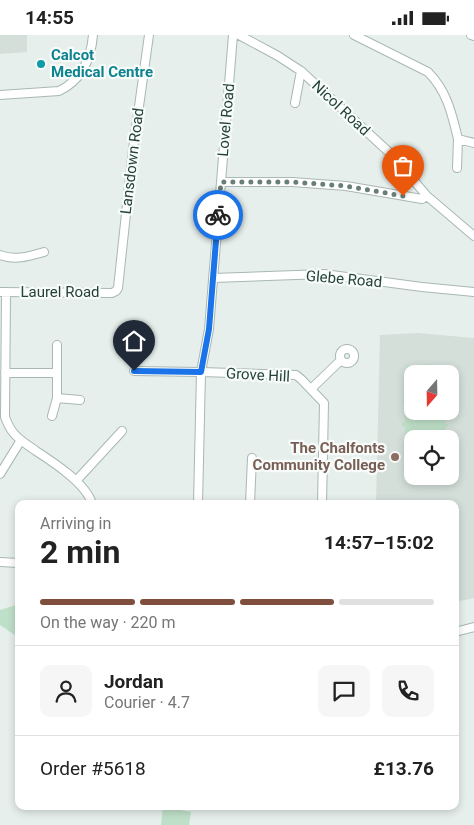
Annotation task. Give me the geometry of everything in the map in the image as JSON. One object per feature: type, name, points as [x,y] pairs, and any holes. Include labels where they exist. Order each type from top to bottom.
[{"type":"street","points":[[0,95],[59,91],[64,89],[77,78],[87,63],[92,51],[93,35]]},
{"type":"street","name":"Lansdown Road","points":[[118,288],[149,35]]},
{"type":"street","name":"Lovel Road","points":[[198,500],[201,372],[209,329],[233,35]]},
{"type":"street","name":"Nicol Road","points":[[239,35],[302,71],[392,155],[427,196],[474,236]]},
{"type":"street","points":[[354,35],[428,72],[438,82],[451,107],[458,139],[457,168]]},
{"type":"street","points":[[295,103],[302,71]]},
{"type":"street","points":[[458,139],[474,143]]},
{"type":"street","points":[[221,182],[292,182],[346,186],[422,199],[427,196]]},
{"type":"street","points":[[0,255],[6,258],[18,258],[44,252]]},
{"type":"street","name":"Glebe Road","points":[[213,278],[324,274],[474,292]]},
{"type":"street","name":"Laurel Road","points":[[3,292],[112,293],[118,288]]},
{"type":"street","points":[[3,292],[5,417],[12,432],[76,481],[91,500]]},
{"type":"street","points":[[52,416],[57,398],[57,345]]},
{"type":"street","points":[[311,389],[342,360]]},
{"type":"street","name":"Grove Hill","points":[[134,371],[296,375],[324,403],[322,500]]},
{"type":"street","points":[[5,373],[56,373]]},
{"type":"street","points":[[57,398],[80,400]]},
{"type":"street","points":[[76,481],[122,431]]},
{"type":"street","points":[[0,474],[21,440]]},
{"type":"street","points":[[250,500],[252,457]]},
{"type":"street","points":[[0,562],[15,563]]},
{"type":"street","points":[[459,631],[474,627]]},
{"type":"shaded area","points":[[0,35],[27,35],[27,52],[0,54]]},
{"type":"shaded area","name":"The Chalfonts Community College","points":[[418,333],[474,338],[474,598],[459,601],[459,500],[376,500],[380,335]]},
{"type":"green space","points":[[405,420],[445,420],[445,424],[448,424],[445,430],[405,430],[405,427],[402,427],[402,422],[405,422]]},
{"type":"green space","points":[[15,605],[15,635],[0,625],[0,610]]},
{"type":"green space","points":[[163,810],[191,812],[189,825],[161,825]]},
{"type":"way so far","points":[[218,215],[221,182],[292,182],[346,186],[403,196]]},
{"type":"place","name":"Calcot Medical Centre","points":[[41,64]]},
{"type":"place","name":"The Chalfonts Community College","points":[[395,457]]},
{"type":"route","points":[[134,371],[201,372],[209,329],[218,215]]}]
